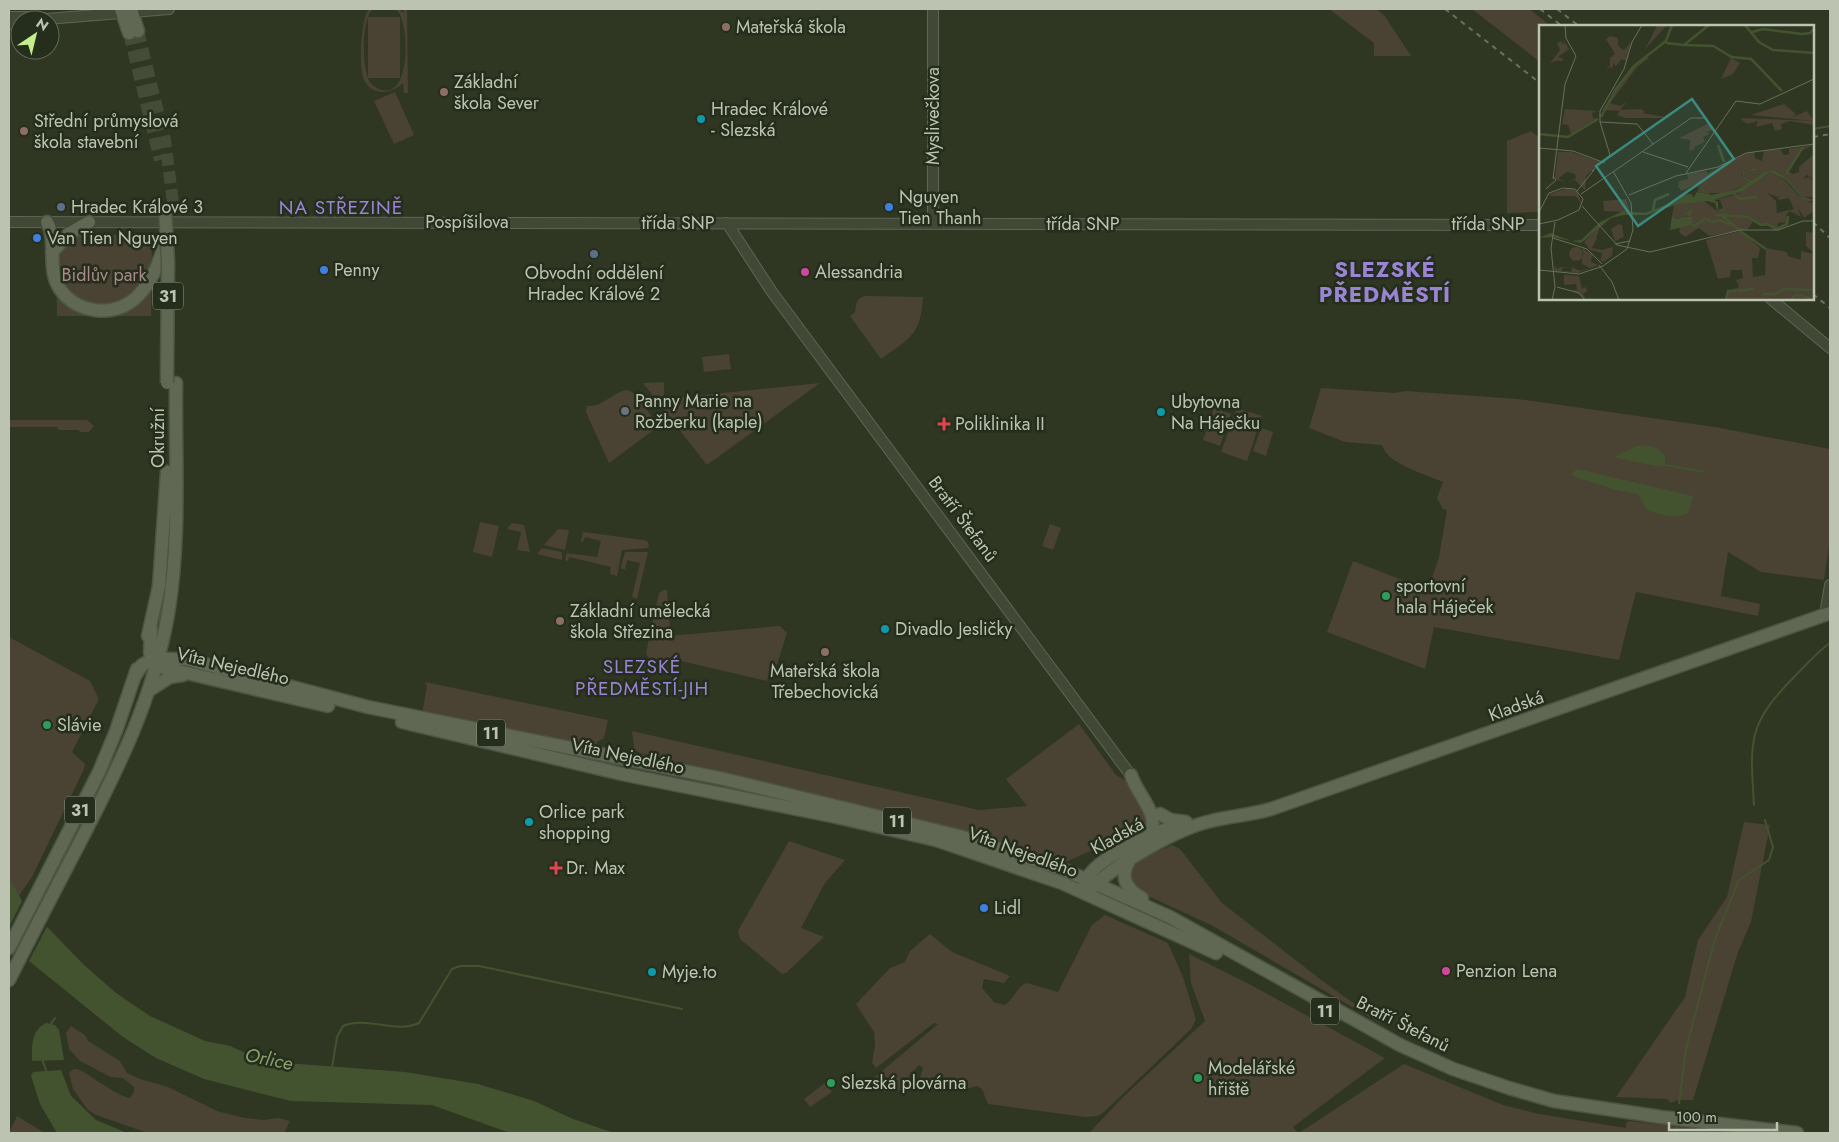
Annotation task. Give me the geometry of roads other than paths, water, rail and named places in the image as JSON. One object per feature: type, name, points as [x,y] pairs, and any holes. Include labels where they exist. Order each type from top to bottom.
[{"type":"main road","points":[[127,11],[134,32]]},
{"type":"main road","name":"Okružní","points":[[150,628],[159,586],[164,533],[172,383],[167,234],[169,210],[172,383],[174,552],[165,628],[156,660]]},
{"type":"main road","points":[[47,222],[52,233],[52,252],[56,283],[73,302],[89,309],[106,311],[132,302],[144,290],[153,276],[167,234]]},
{"type":"main road","points":[[52,252],[70,233],[90,222]]},
{"type":"main road","name":"Kladská","points":[[1087,895],[1096,867],[1148,837],[1210,821],[1254,814],[1280,806],[1828,614]]},
{"type":"main road","points":[[135,676],[142,665],[156,660],[149,649],[150,628]]},
{"type":"main road","name":"31","points":[[9,948],[105,758],[135,676],[150,628]]},
{"type":"main road","points":[[165,628],[167,640],[182,659]]},
{"type":"main road","name":"Víta Nejedlého","points":[[156,660],[182,659],[386,711],[724,779],[959,836],[1067,871]]},
{"type":"main road","name":"31","points":[[9,980],[113,779],[137,724],[156,660]]},
{"type":"main road","name":"Víta Nejedlého","points":[[156,660],[164,668],[188,675],[622,774],[901,831],[968,851],[1062,883],[1087,895]]},
{"type":"main road","points":[[148,691],[170,677],[188,675]]},
{"type":"main road","points":[[1131,775],[1139,795],[1153,816],[1154,826],[1148,837]]},
{"type":"main road","points":[[1160,814],[1172,820],[1186,822]]},
{"type":"main road","name":"Kladská","points":[[1091,881],[1108,876],[1186,822],[1210,821]]},
{"type":"main road","points":[[1129,861],[1124,874],[1129,889],[1169,911],[1190,928]]},
{"type":"main road","name":"Bratří Štefanů","points":[[1067,871],[1190,928],[1400,1045],[1453,1069],[1509,1088],[1554,1100],[1661,1118],[1796,1133]]},
{"type":"main road","name":"Bratří Štefanů","points":[[1087,895],[1195,942],[1400,1052],[1442,1071],[1499,1092],[1551,1107],[1614,1116],[1661,1118]]},
{"type":"street","points":[[60,19],[127,11],[169,9]]},
{"type":"street","name":"Myslivečkova","points":[[933,9],[933,223]]},
{"type":"street","name":"Pospíšilova","points":[[9,222],[625,223]]},
{"type":"street","name":"třída SNP","points":[[625,223],[1539,224]]},
{"type":"street","name":"Bratří Štefanů","points":[[726,223],[772,292],[1172,831]]},
{"type":"street","points":[[1772,300],[1830,348]]},
{"type":"street","points":[[1828,614],[1830,586]]},
{"type":"waterway","points":[[1814,129],[1830,126]]},
{"type":"waterway","points":[[1665,465],[1705,472]]},
{"type":"waterway","points":[[1754,805],[1753,749],[1755,735],[1760,722],[1767,708],[1779,694],[1830,643]]},
{"type":"waterway","points":[[1679,1103],[1686,1049],[1715,939],[1739,880],[1769,860],[1773,847],[1765,820]]},
{"type":"waterway","points":[[332,1068],[337,1037],[343,1026],[352,1023],[362,1023],[401,1027],[419,1023],[452,969],[460,966],[479,966],[682,1009]]},
{"type":"waterway","points":[[50,1025],[55,1018]]},
{"type":"waterway","points":[[42,1059],[47,1073]]},
{"type":"waterway","points":[[1677,1126],[1677,1133]]},
{"type":"tunnel","points":[[138,31],[165,140],[174,210]]},
{"type":"tunnel","points":[[129,33],[160,160]]},
{"type":"railway","points":[[1445,9],[1539,82]]},
{"type":"railway","points":[[1540,9],[1561,25]]},
{"type":"railway","points":[[1557,9],[1578,25]]},
{"type":"railway","points":[[1814,137],[1830,134]]},
{"type":"railway","points":[[1814,223],[1830,238]]},
{"type":"railway","points":[[1814,295],[1830,308]]},
{"type":"place","name":"Mateřská škola","points":[[726,27]]},
{"type":"place","name":"Základní škola Sever","points":[[444,92]]},
{"type":"place","name":"Hradec Králové - Slezská","points":[[701,119]]},
{"type":"place","name":"Střední průmyslová škola stavební","points":[[24,131]]},
{"type":"place","name":"Hradec Králové 3","points":[[61,207]]},
{"type":"place","name":"Nguyen Tien Thanh","points":[[889,207]]},
{"type":"place","name":"Van Tien Nguyen","points":[[37,238]]},
{"type":"place","name":"Obvodní oddělení Hradec Králové 2","points":[[594,254]]},
{"type":"place","name":"Penny","points":[[324,270]]},
{"type":"place","name":"Alessandria","points":[[805,272]]},
{"type":"place","name":"Panny Marie na Rožberku (kaple)","points":[[625,411]]},
{"type":"place","name":"Ubytovna Na Háječku","points":[[1161,412]]},
{"type":"place","name":"Poliklinika II","points":[[944,424]]},
{"type":"place","name":"sportovní hala Háječek","points":[[1386,596]]},
{"type":"place","name":"Základní umělecká škola Střezina","points":[[560,621]]},
{"type":"place","name":"Divadlo Jesličky","points":[[885,629]]},
{"type":"place","name":"Mateřská škola Třebechovická","points":[[825,652]]},
{"type":"place","name":"Slávie","points":[[47,725]]},
{"type":"place","name":"Orlice park shopping","points":[[529,822]]},
{"type":"place","name":"Dr. Max","points":[[556,868]]},
{"type":"place","name":"Lidl","points":[[984,908]]},
{"type":"place","name":"Penzion Lena","points":[[1446,971]]},
{"type":"place","name":"Myje.to","points":[[652,972]]},
{"type":"place","name":"Modelářské hřiště","points":[[1198,1078]]},
{"type":"place","name":"Slezská plovárna","points":[[831,1083]]},
{"type":"district","name":"NA STŘEZINĚ","points":[[341,207]]},
{"type":"district","name":"SLEZSKÉ PŘEDMĚSTÍ","points":[[1385,282]]},
{"type":"district","name":"SLEZSKÉ PŘEDMĚSTÍ-JIH","points":[[642,677]]},
{"type":"park label","name":"Bidlův park","points":[[104,275]]},
{"type":"water label","name":"Orlice","points":[[269,1059]]}]
